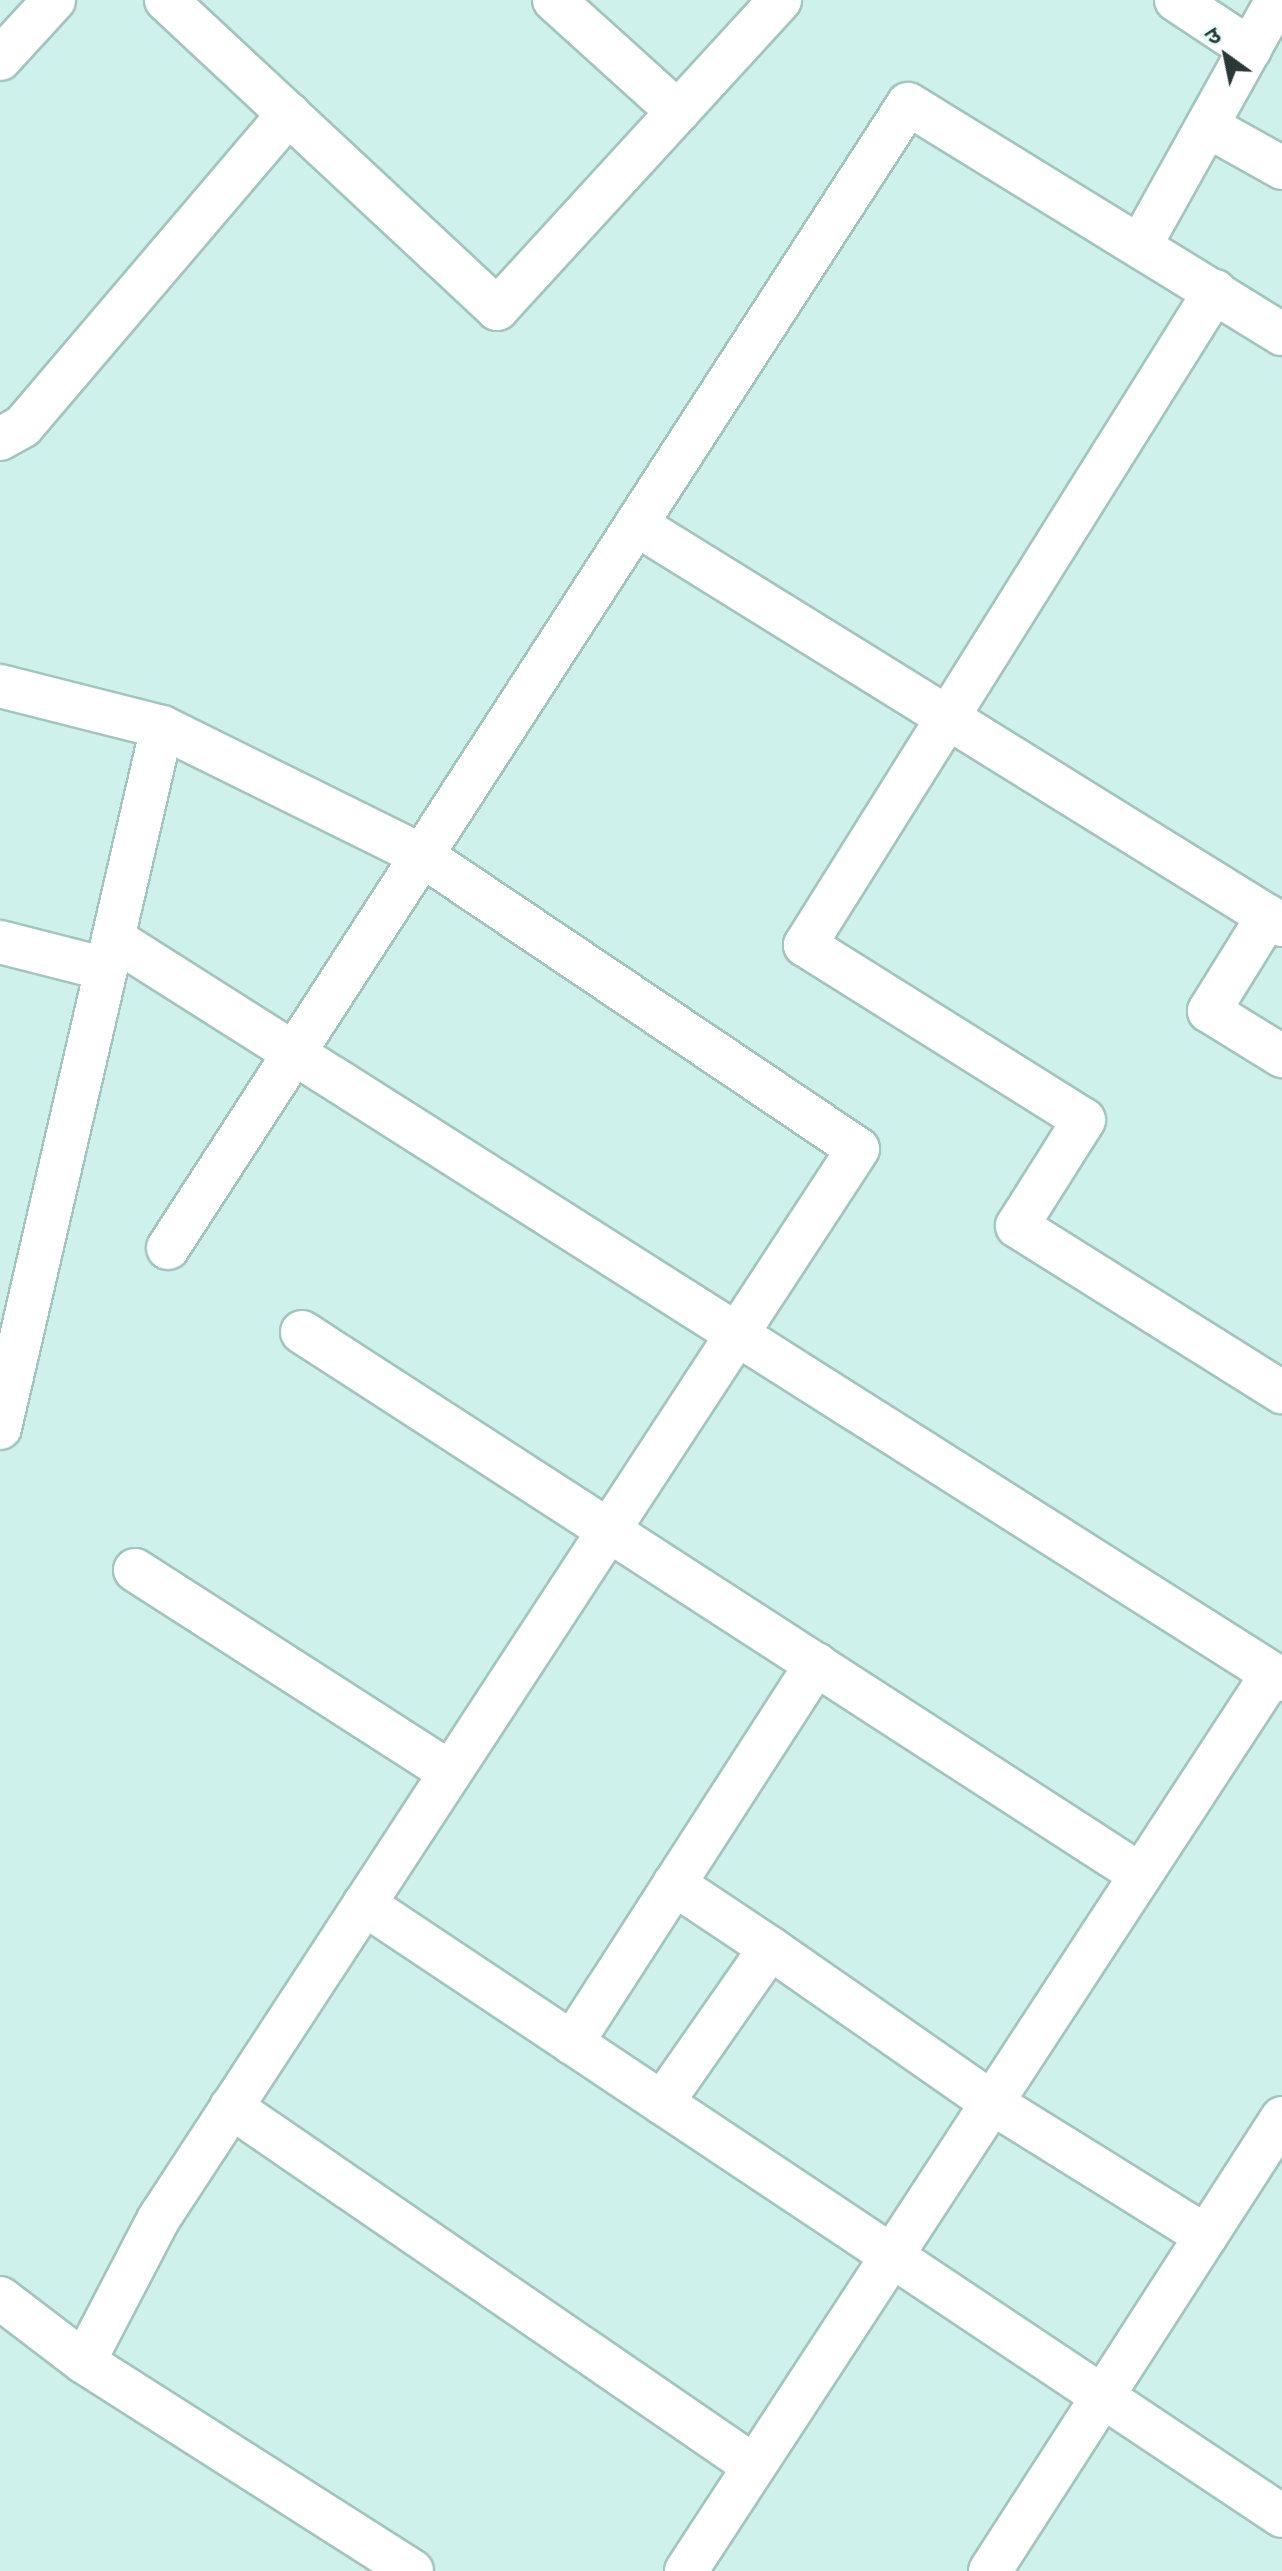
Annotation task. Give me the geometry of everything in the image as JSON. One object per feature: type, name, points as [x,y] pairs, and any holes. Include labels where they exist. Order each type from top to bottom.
[{"type":"street","points":[[0,59],[54,0]]},
{"type":"street","points":[[166,0],[497,309],[780,0]]},
{"type":"street","points":[[554,0],[678,112]]},
{"type":"street","points":[[1176,0],[1250,49]]},
{"type":"street","points":[[1140,246],[1277,0]]},
{"type":"street","points":[[168,1248],[908,104],[1282,334]]},
{"type":"street","points":[[0,439],[23,426],[289,114]]},
{"type":"street","points":[[1207,126],[1282,168]]},
{"type":"street","points":[[1215,291],[805,945],[1084,1120],[1017,1226],[1282,1392]]},
{"type":"street","points":[[637,525],[1275,920],[1209,1011],[1282,1056]]},
{"type":"street","points":[[0,686],[162,727],[423,856],[858,1149],[158,2220],[84,2362]]},
{"type":"street","points":[[0,1428],[5,1386],[162,727]]},
{"type":"street","points":[[0,942],[110,954],[294,1053],[1277,1677],[1141,1875],[686,2571]]},
{"type":"street","points":[[302,1332],[1141,1875]]},
{"type":"street","points":[[135,1570],[450,1772]]},
{"type":"street","points":[[572,2043],[816,1664]]},
{"type":"street","points":[[674,1884],[992,2103],[1206,2236]]},
{"type":"street","points":[[364,1904],[1282,2516]]},
{"type":"street","points":[[662,2103],[770,1948]]},
{"type":"street","points":[[231,2107],[754,2466]]},
{"type":"street","points":[[990,2571],[1282,2118]]},
{"type":"street","points":[[0,2298],[84,2362],[412,2571]]}]
